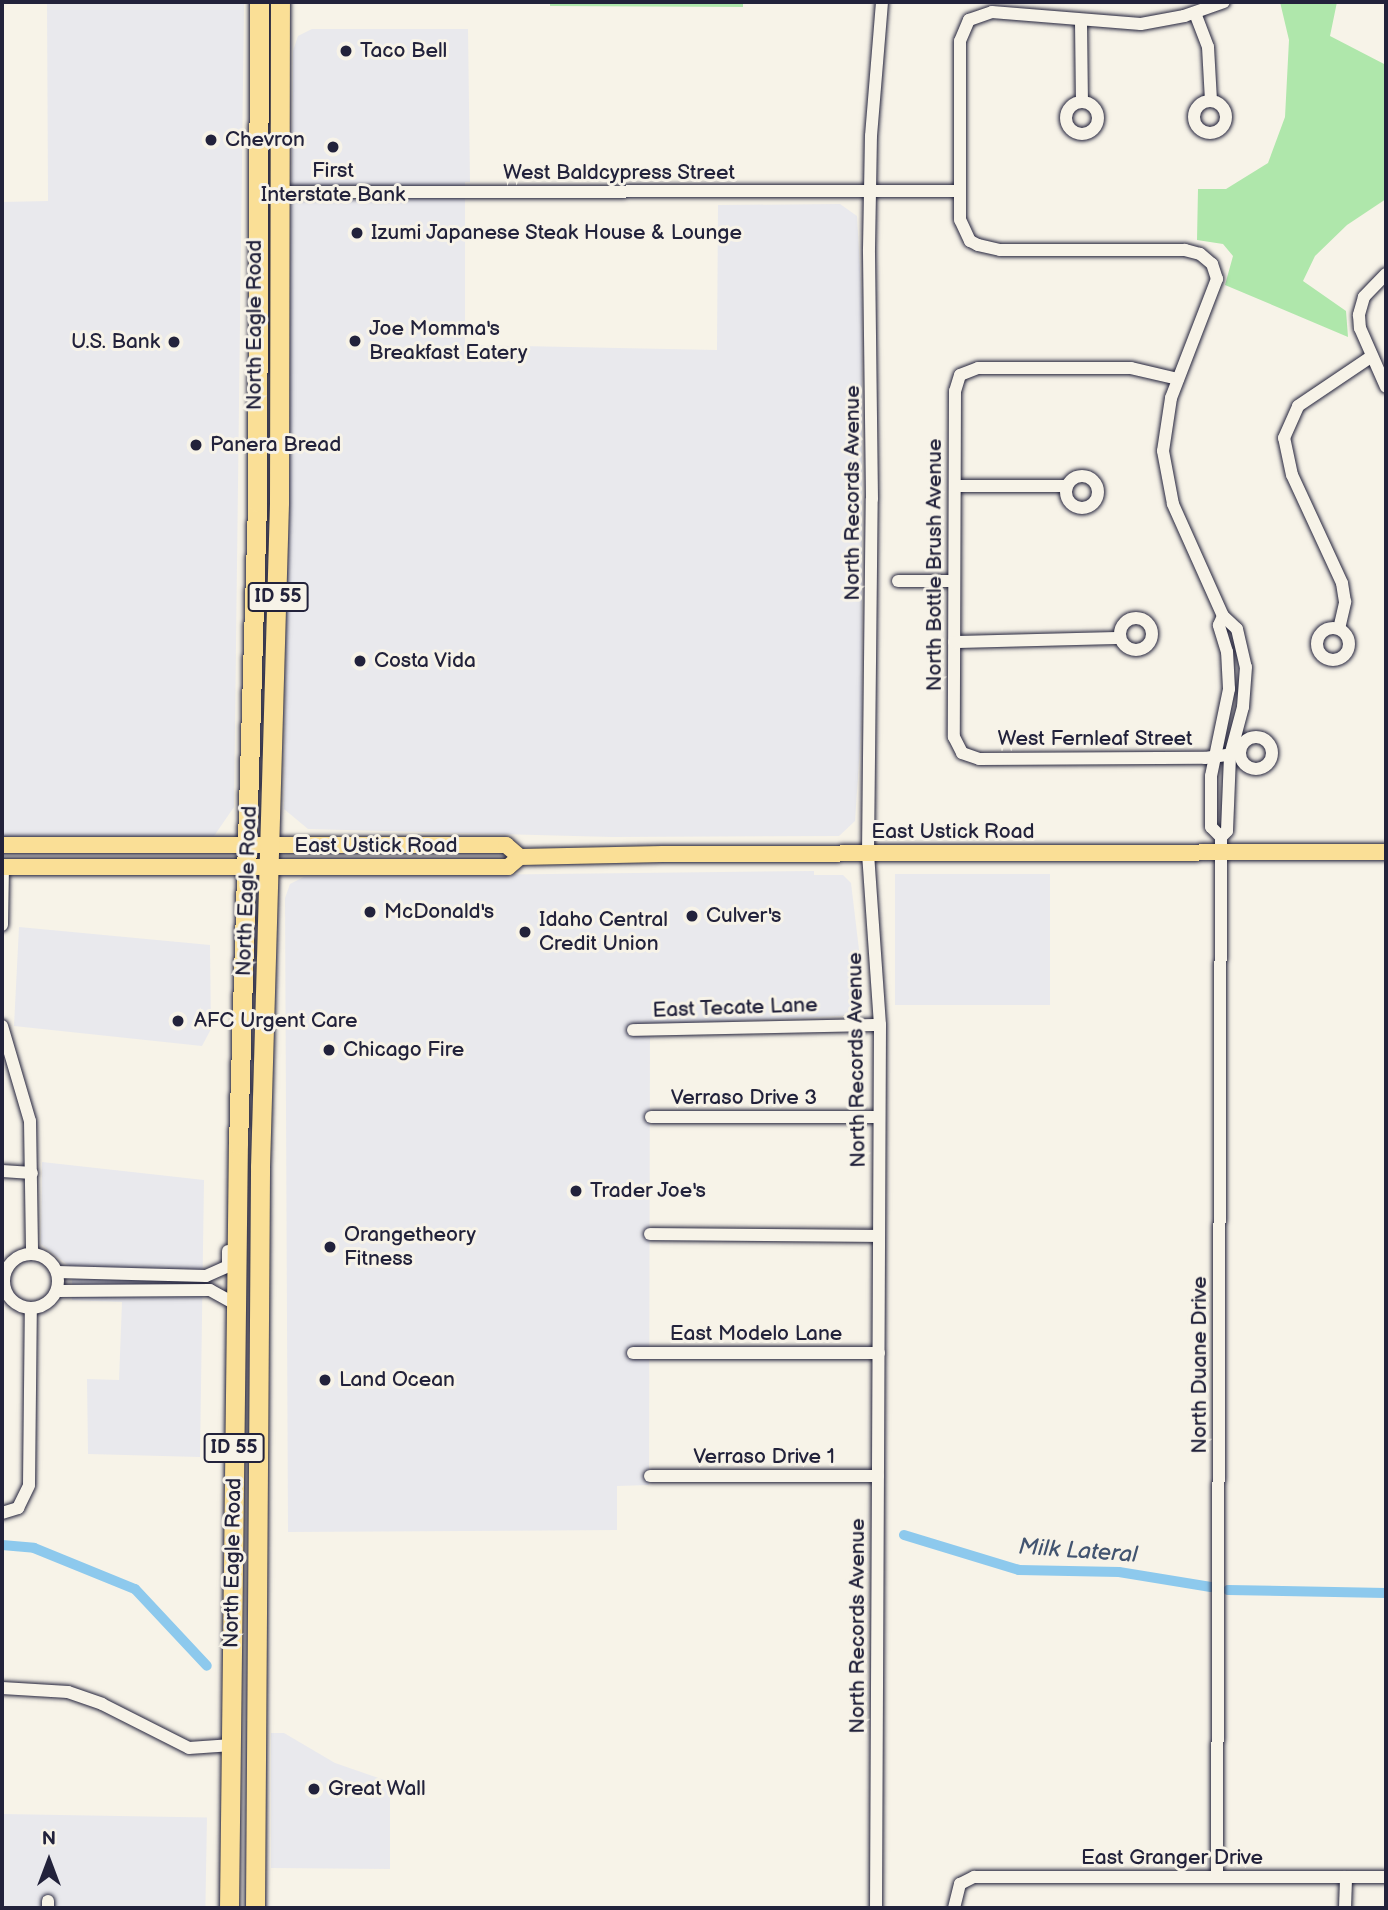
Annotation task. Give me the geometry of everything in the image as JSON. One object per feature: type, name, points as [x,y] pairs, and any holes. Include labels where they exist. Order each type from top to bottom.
[{"type":"highway","points":[[261,2],[267,21],[267,181],[277,192]]},
{"type":"highway","name":"North Eagle Road","points":[[229,1908],[238,1306],[237,1144],[257,516],[257,192],[261,2]]},
{"type":"highway","name":"North Eagle Road","points":[[255,1908],[254,1565],[279,502],[276,359],[280,2]]},
{"type":"highway","points":[[257,192],[269,205],[269,326],[276,359]]},
{"type":"highway","points":[[238,1306],[246,1311],[246,1386],[257,1391]]},
{"type":"highway","points":[[235,1407],[246,1421],[245,1554],[254,1565]]},
{"type":"main road","name":"East Ustick Road","points":[[247,844],[506,845],[520,857]]},
{"type":"main road","points":[[2,845],[247,844]]},
{"type":"main road","name":"East Ustick Road","points":[[246,868],[508,867],[520,857],[1221,845],[1386,852]]},
{"type":"main road","points":[[2,867],[246,868]]},
{"type":"street","name":"North Records Avenue","points":[[876,1908],[880,1025],[868,853],[870,191],[881,2]]},
{"type":"street","points":[[1221,845],[1227,831],[1246,667],[1237,629],[1223,617],[1168,487],[1164,433],[1178,379],[1217,279],[1212,264],[1200,254],[1185,250],[1000,250],[970,241],[960,220],[960,41],[969,20],[992,12],[1082,22],[1141,24],[1195,13],[1224,2]]},
{"type":"street","points":[[1195,13],[1208,47],[1211,101]]},
{"type":"street","points":[[1082,22],[1082,102]]},
{"type":"street","name":"West Baldcypress Street","points":[[277,192],[960,191]]},
{"type":"street","points":[[1386,275],[1364,297],[1359,315],[1372,356],[1386,387]]},
{"type":"street","points":[[1339,629],[1345,602],[1342,583],[1292,475],[1284,438],[1298,406],[1372,356]]},
{"type":"street","name":"North Bottle Brush Avenue","points":[[962,753],[954,737],[955,391],[960,375],[978,368],[1131,368],[1178,379]]},
{"type":"street","points":[[955,486],[1068,486]]},
{"type":"street","points":[[898,581],[954,581]]},
{"type":"street","points":[[1221,845],[1211,827],[1215,757],[1229,689],[1227,652],[1219,625],[1223,617]]},
{"type":"street","points":[[954,642],[1120,638]]},
{"type":"street","name":"West Fernleaf Street","points":[[962,753],[979,759],[1215,757],[1234,754]]},
{"type":"street","name":"North Duane Drive","points":[[1217,1877],[1221,845]]},
{"type":"street","points":[[2,867],[2,925]]},
{"type":"street","name":"East Tecate Lane","points":[[633,1030],[880,1025]]},
{"type":"street","points":[[2,1026],[30,1121],[32,1254]]},
{"type":"street","name":"Verraso Drive 3","points":[[651,1117],[879,1117]]},
{"type":"street","points":[[57,1272],[219,1273],[228,1266],[229,1169],[237,1144]]},
{"type":"street","points":[[2,1171],[32,1173]]},
{"type":"street","points":[[650,1234],[879,1236]]},
{"type":"street","points":[[32,1254],[50,1262],[57,1272],[57,1291],[47,1303],[31,1308],[9,1297],[3,1279],[10,1262],[32,1254]]},
{"type":"street","points":[[57,1291],[210,1290],[238,1306]]},
{"type":"street","points":[[2,1513],[24,1501],[29,1485],[31,1308]]},
{"type":"street","name":"East Modelo Lane","points":[[633,1353],[878,1353]]},
{"type":"street","name":"Verraso Drive 1","points":[[650,1476],[878,1476]]},
{"type":"street","points":[[2,1688],[30,1687],[79,1696],[189,1748],[232,1745]]},
{"type":"street","name":"East Granger Drive","points":[[954,1908],[960,1884],[974,1877],[1386,1877]]},
{"type":"street","points":[[1345,1908],[1346,1877]]},
{"type":"shaded area","points":[[47,2],[244,2],[234,807],[214,836],[2,838],[2,202],[48,201]]},
{"type":"shaded area","points":[[312,29],[468,29],[470,182],[465,182],[465,345],[717,350],[718,205],[840,204],[857,216],[862,303],[862,717],[855,821],[839,836],[612,837],[308,829],[284,809],[293,51],[298,36]]},
{"type":"shaded area","points":[[814,871],[814,875],[843,875],[851,883],[863,983],[863,1011],[859,1015],[650,1025],[649,1485],[617,1486],[617,1530],[288,1532],[285,898],[290,884],[304,877]]},
{"type":"shaded area","points":[[895,874],[1050,874],[1050,1005],[895,1005]]},
{"type":"shaded area","points":[[19,927],[210,945],[211,1029],[202,1046],[14,1026]]},
{"type":"shaded area","points":[[42,1162],[204,1180],[200,1457],[88,1454],[87,1379],[119,1380],[122,1302],[72,1300],[72,1268],[41,1244]]},
{"type":"shaded area","points":[[271,1733],[284,1733],[335,1763],[390,1782],[390,1869],[271,1868]]},
{"type":"shaded area","points":[[2,1814],[207,1818],[205,1908],[2,1908]]},
{"type":"green space","points":[[550,2],[743,2],[743,7],[550,6]]},
{"type":"green space","points":[[1280,2],[1337,2],[1330,36],[1386,65],[1386,199],[1347,225],[1315,256],[1303,281],[1346,311],[1348,337],[1225,285],[1233,256],[1223,244],[1197,240],[1198,189],[1226,189],[1268,163],[1285,117],[1289,40]]},
{"type":"waterway","name":"Milk Lateral","points":[[904,1535],[1019,1570],[1119,1572],[1211,1587]]},
{"type":"waterway","points":[[2,1545],[34,1548],[135,1589],[207,1666]]},
{"type":"waterway","name":"Milk Lateral","points":[[1228,1590],[1386,1593]]},
{"type":"place","name":"Taco Bell","points":[[346,51]]},
{"type":"place","name":"Chevron","points":[[211,140]]},
{"type":"place","name":"First Interstate Bank","points":[[333,147]]},
{"type":"place","name":"Izumi Japanese Steak House & Lounge","points":[[357,233]]},
{"type":"place","name":"Joe Momma's Breakfast Eatery","points":[[355,341]]},
{"type":"place","name":"U.S. Bank","points":[[174,342]]},
{"type":"place","name":"Panera Bread","points":[[196,445]]},
{"type":"place","name":"Costa Vida","points":[[360,661]]},
{"type":"place","name":"McDonald's","points":[[370,912]]},
{"type":"place","name":"Culver's","points":[[692,916]]},
{"type":"place","name":"Idaho Central Credit Union","points":[[525,932]]},
{"type":"place","name":"AFC Urgent Care","points":[[178,1021]]},
{"type":"place","name":"Chicago Fire","points":[[329,1050]]},
{"type":"place","name":"Trader Joe's","points":[[576,1191]]},
{"type":"place","name":"Orangetheory Fitness","points":[[330,1247]]},
{"type":"place","name":"Land Ocean","points":[[325,1380]]},
{"type":"place","name":"Great Wall","points":[[314,1789]]}]
